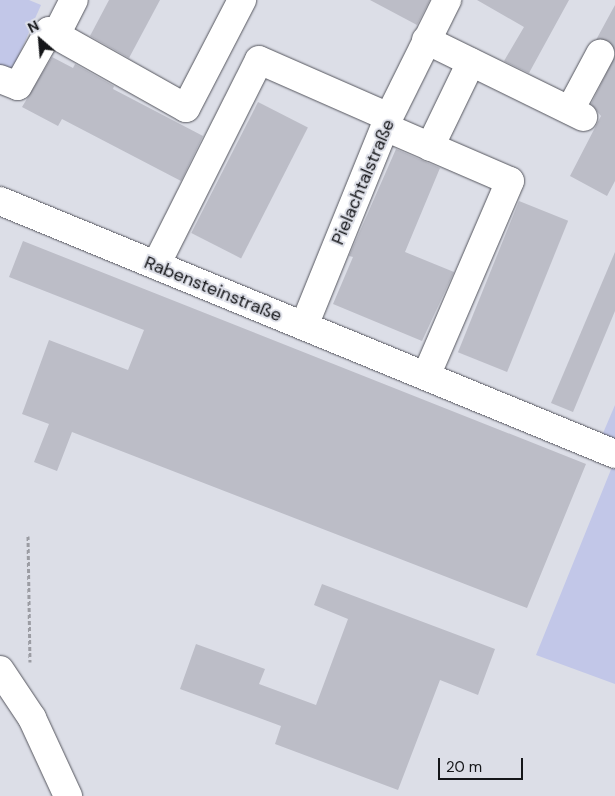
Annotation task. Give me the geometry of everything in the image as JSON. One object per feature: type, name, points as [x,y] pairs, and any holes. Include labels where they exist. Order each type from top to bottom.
[{"type":"street","points":[[56,35],[74,0]]},
{"type":"street","points":[[186,108],[242,0]]},
{"type":"street","name":"Pielachtalstraße","points":[[304,326],[387,122],[447,0]]},
{"type":"street","points":[[0,79],[18,86],[48,30],[223,128]]},
{"type":"street","points":[[426,40],[576,113],[600,54]]},
{"type":"street","points":[[220,41],[387,122],[430,147],[510,181],[426,376]]},
{"type":"street","points":[[156,265],[223,128],[259,60]]},
{"type":"street","points":[[430,147],[471,62]]},
{"type":"street","name":"Rabensteinstraße","points":[[0,201],[615,454]]},
{"type":"street","points":[[0,670],[32,718],[68,796]]},
{"type":"path","points":[[28,536],[31,670]]},
{"type":"shaded area","points":[[0,0],[29,0],[41,5],[11,73],[0,68]]},
{"type":"shaded area","points":[[615,405],[615,684],[536,655],[612,467],[592,459]]},
{"type":"building","points":[[109,0],[160,0],[129,58],[90,36]]},
{"type":"building","points":[[370,0],[430,0],[417,25]]},
{"type":"building","points":[[477,0],[569,0],[529,73],[504,61],[524,27]]},
{"type":"building","points":[[615,5],[615,51],[608,41],[596,40]]},
{"type":"building","points":[[615,56],[615,181],[607,196],[570,176],[601,116],[591,104]]},
{"type":"building","points":[[52,57],[73,68],[75,64],[114,86],[113,89],[203,136],[181,181],[62,119],[58,126],[22,107]]},
{"type":"building","points":[[258,102],[308,127],[241,258],[191,233]]},
{"type":"building","points":[[396,149],[440,168],[405,252],[454,272],[422,341],[333,304],[353,257],[349,256]]},
{"type":"building","points":[[519,201],[568,221],[507,372],[458,352]]},
{"type":"building","points":[[23,241],[586,464],[527,608],[72,432],[57,471],[34,462],[49,424],[22,414],[49,340],[128,370],[144,330],[9,277]]},
{"type":"building","points":[[615,252],[615,311],[573,412],[551,403]]},
{"type":"building","points":[[322,584],[495,649],[478,695],[440,680],[398,790],[275,744],[281,726],[180,689],[196,644],[265,669],[259,684],[316,705],[348,619],[314,605]]}]
